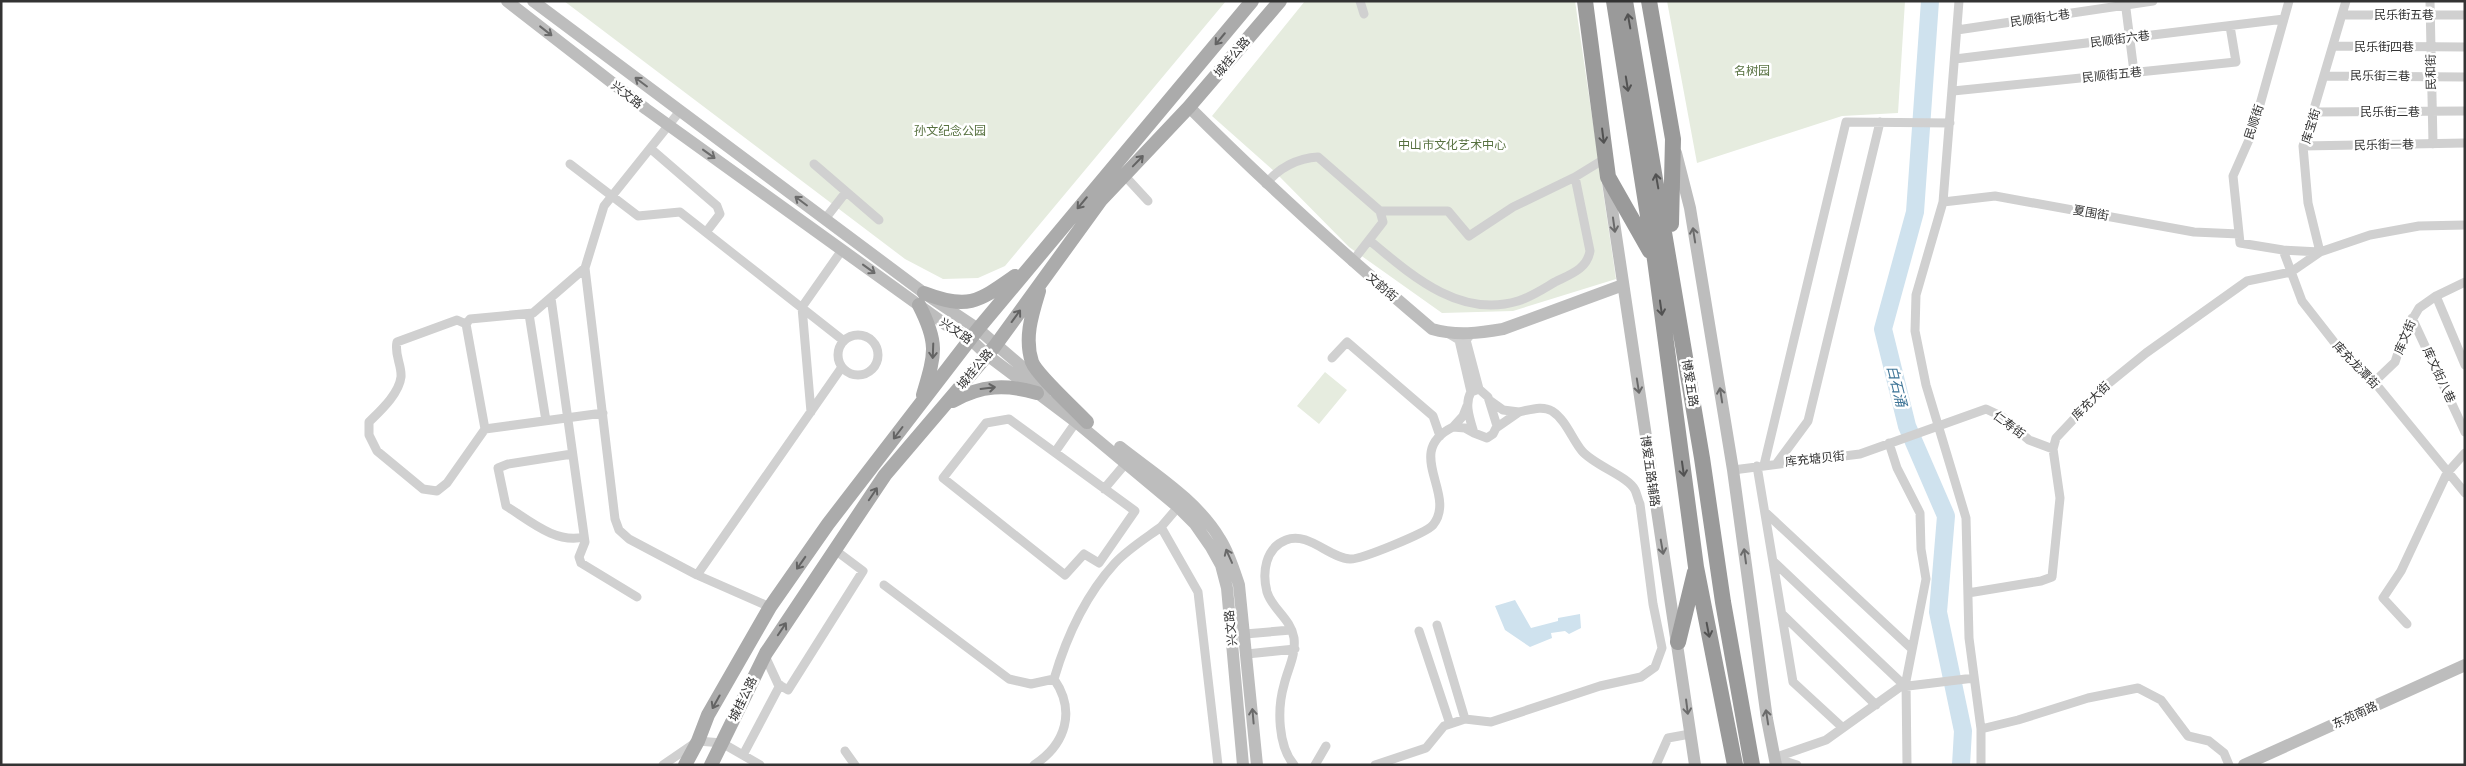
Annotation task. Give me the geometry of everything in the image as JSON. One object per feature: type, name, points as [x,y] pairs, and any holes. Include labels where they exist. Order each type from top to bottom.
[{"type":"highway","points":[[1585,1],[1608,177],[1663,262]]},
{"type":"highway","name":"博爱五路","points":[[1614,1],[1663,262],[1752,765]]},
{"type":"highway","name":"博爱五路","points":[[1626,1],[1663,262],[1696,567],[1735,765]]},
{"type":"highway","points":[[1649,1],[1673,139],[1663,262]]},
{"type":"highway","points":[[1678,642],[1696,567]]},
{"type":"main road","name":"城桂公路","points":[[685,765],[698,742],[708,715],[770,607],[828,524],[974,334],[1252,1]]},
{"type":"main road","name":"城桂公路","points":[[711,765],[765,656],[885,475],[991,350],[1101,200],[1189,107],[1280,1]]},
{"type":"main road","points":[[920,404],[934,350],[932,329],[922,299],[968,303],[991,293],[1030,266]]},
{"type":"main road","points":[[1043,279],[1031,318],[1029,340],[1033,364],[1081,422]]},
{"type":"main road","points":[[944,406],[971,390],[1002,386],[1037,394]]},
{"type":"street","name":"兴文路","points":[[507,1],[669,125],[842,250],[922,299],[974,334],[1037,394],[1081,422],[1195,524],[1221,565],[1227,588],[1243,765]]},
{"type":"street","name":"兴文路","points":[[533,1],[825,219],[922,299]]},
{"type":"street","points":[[1264,19],[1275,1]]},
{"type":"street","points":[[1360,1],[1364,14]]},
{"type":"street","points":[[1959,1],[1953,91],[1946,123],[1943,202],[1916,295],[1915,331],[1926,386],[1966,518],[1969,638],[1981,729],[1981,765]]},
{"type":"street","name":"民顺街七巷","points":[[1957,30],[2125,3],[2153,1]]},
{"type":"street","name":"民顺街","points":[[2240,239],[2233,176],[2252,133],[2289,1]]},
{"type":"street","name":"库宝街","points":[[2320,252],[2308,203],[2304,146],[2326,76],[2346,1]]},
{"type":"street","name":"民和街","points":[[2430,1],[2433,144]]},
{"type":"street","points":[[2125,3],[2134,72]]},
{"type":"street","name":"民乐街五巷","points":[[2342,15],[2465,16]]},
{"type":"street","name":"民顺街六巷","points":[[1955,59],[2284,19]]},
{"type":"street","name":"民顺街五巷","points":[[1953,91],[2236,62],[2230,26]]},
{"type":"street","name":"民乐街四巷","points":[[2334,46],[2465,47]]},
{"type":"street","name":"民乐街三巷","points":[[2326,76],[2465,77]]},
{"type":"street","name":"文韵街","points":[[1189,107],[1266,184],[1352,262],[1432,329],[1447,333],[1472,333],[1503,329],[1623,286]]},
{"type":"street","points":[[680,111],[604,206],[585,268],[615,519],[619,530],[629,539],[697,575],[770,607]]},
{"type":"street","name":"民乐街二巷","points":[[2314,112],[2465,111]]},
{"type":"street","points":[[1843,728],[1793,682],[1765,512],[1761,465],[1846,122],[1946,123]]},
{"type":"street","points":[[1777,463],[1808,421],[1880,122]]},
{"type":"street","points":[[1673,139],[1690,208],[1733,470],[1767,719],[1775,761]]},
{"type":"street","name":"民乐街一巷","points":[[2304,146],[2465,143]]},
{"type":"street","points":[[651,149],[717,206],[720,214],[706,231]]},
{"type":"street","points":[[1266,184],[1276,172],[1308,158],[1318,156],[1380,211],[1383,222],[1352,262]]},
{"type":"street","points":[[1380,211],[1448,211],[1469,236],[1513,208],[1575,177],[1606,158]]},
{"type":"street","points":[[570,164],[638,216],[680,212],[844,341]]},
{"type":"street","points":[[814,164],[879,220]]},
{"type":"street","points":[[1124,175],[1148,201]]},
{"type":"street","points":[[1369,240],[1428,287],[1479,305],[1515,302],[1570,275],[1584,267],[1589,261],[1590,251],[1575,177]]},
{"type":"street","name":"博爱五路辅路","points":[[1608,177],[1695,765]]},
{"type":"street","points":[[825,219],[846,192]]},
{"type":"street","name":"夏围街","points":[[1943,202],[1995,196],[2240,239]]},
{"type":"street","name":"库充大街","points":[[2053,449],[2056,438],[2103,388],[2146,353],[2247,282],[2291,272],[2320,252],[2370,235],[2419,226],[2465,225]]},
{"type":"street","name":"库充大街","points":[[2240,239],[2283,250],[2320,252]]},
{"type":"street","points":[[811,412],[802,307],[842,250]]},
{"type":"street","name":"库充龙潭街","points":[[2283,250],[2302,301],[2345,356],[2374,382],[2465,493]]},
{"type":"street","points":[[486,429],[466,324],[470,319],[533,313],[585,268]]},
{"type":"street","name":"库文街","points":[[2374,382],[2395,362],[2405,332],[2418,308],[2436,296],[2465,282]]},
{"type":"street","points":[[2436,296],[2465,365]]},
{"type":"street","points":[[551,298],[584,537],[579,557],[581,563],[637,597]]},
{"type":"street","points":[[529,314],[546,421]]},
{"type":"street","name":"库文街八巷","points":[[2412,318],[2465,432]]},
{"type":"street","points":[[466,324],[457,320],[397,342],[395,349],[401,377],[392,396],[369,422],[369,435],[377,451],[423,489],[437,491],[447,483],[486,429],[602,413]]},
{"type":"street","points":[[1375,765],[1426,748],[1444,726],[1465,719],[1491,722],[1600,686],[1641,677],[1655,667],[1662,648],[1640,504],[1635,489],[1627,481],[1607,471],[1583,452],[1565,424],[1553,411],[1543,407],[1519,412],[1503,410],[1475,391],[1459,340],[1447,333]]},
{"type":"street","points":[[1472,333],[1466,340],[1475,391]]},
{"type":"street","points":[[856,335],[868,337],[876,346],[878,358],[872,369],[861,375],[848,372],[842,367],[838,354],[844,341],[856,335]]},
{"type":"street","points":[[1332,358],[1347,342],[1433,416],[1440,436]]},
{"type":"street","name":"兴文路","points":[[991,350],[1081,422],[1183,497],[1203,516],[1220,538],[1239,585],[1258,765]]},
{"type":"street","points":[[697,575],[842,367]]},
{"type":"street","points":[[1294,765],[1285,753],[1282,738],[1281,699],[1294,659],[1295,649],[1292,630],[1267,593],[1265,563],[1272,549],[1286,540],[1307,541],[1336,556],[1351,560],[1420,535],[1432,525],[1439,514],[1438,491],[1430,461],[1430,449],[1440,436],[1453,427],[1463,416],[1468,398],[1475,391]]},
{"type":"street","points":[[1489,400],[1496,428]]},
{"type":"street","points":[[1467,406],[1474,433]]},
{"type":"street","name":"仁寿街","points":[[1938,426],[1986,409],[2001,416],[2029,440],[2053,449]]},
{"type":"street","points":[[1453,427],[1465,428],[1487,438],[1496,428],[1519,412]]},
{"type":"street","points":[[1010,420],[1104,489],[1135,511],[1099,563],[1084,554],[1066,576],[943,478],[986,423],[1010,420]]},
{"type":"street","points":[[1054,452],[1081,422]]},
{"type":"street","name":"库充塘贝街","points":[[1733,470],[1860,454],[1938,426]]},
{"type":"street","points":[[1892,442],[1897,468],[1920,512],[1921,549],[1926,579],[1906,687],[1906,765]]},
{"type":"street","points":[[1968,593],[2042,581],[2052,577],[2060,498],[2053,449]]},
{"type":"street","points":[[2407,624],[2383,598],[2401,571],[2447,473],[2465,452]]},
{"type":"street","points":[[572,454],[508,464],[498,468],[506,506],[554,536],[575,540],[584,537]]},
{"type":"street","points":[[1104,489],[1126,463]]},
{"type":"street","points":[[1034,765],[1047,756],[1062,736],[1066,715],[1063,693],[1054,679],[1064,646],[1087,602],[1116,562],[1161,526],[1178,507]]},
{"type":"street","points":[[1765,512],[1912,649]]},
{"type":"street","points":[[1161,526],[1198,592],[1218,765]]},
{"type":"street","points":[[765,656],[780,685],[788,690],[863,570],[835,550]]},
{"type":"street","points":[[1773,560],[1906,687]]},
{"type":"street","points":[[884,585],[1009,679],[1031,684],[1054,679]]},
{"type":"street","points":[[1782,614],[1876,704]]},
{"type":"street","points":[[1438,625],[1465,719]]},
{"type":"street","points":[[1245,634],[1292,630]]},
{"type":"street","points":[[1419,631],[1450,724]]},
{"type":"street","points":[[1247,654],[1295,649]]},
{"type":"street","name":"东苑南路","points":[[2244,765],[2465,664]]},
{"type":"street","name":"东苑南路","points":[[2265,765],[2465,672]]},
{"type":"street","points":[[1775,761],[1826,740],[1900,687],[1974,678]]},
{"type":"street","points":[[743,755],[780,685]]},
{"type":"street","points":[[1981,729],[2018,720],[2088,698],[2138,688],[2161,700],[2188,736],[2208,741],[2224,753],[2230,765]]},
{"type":"street","points":[[1656,765],[1668,738],[1690,734]]},
{"type":"street","points":[[663,765],[698,742],[722,743],[760,765]]},
{"type":"street","points":[[1316,765],[1326,746]]},
{"type":"street","points":[[845,751],[855,765]]},
{"type":"street","points":[[1775,761],[1797,765]]},
{"type":"green space","name":"孙文纪念公园","points":[[564,1],[1226,1],[1005,266],[978,278],[943,279],[905,259]]},
{"type":"green space","name":"中山市文化艺术中心","points":[[1305,1],[1575,1],[1616,279],[1513,311],[1442,313],[1349,247],[1275,172],[1212,116]]},
{"type":"green space","name":"名树园","points":[[1667,1],[1905,1],[1898,113],[1842,116],[1697,163]]},
{"type":"green space","points":[[1325,372],[1347,390],[1319,424],[1297,406]]},
{"type":"water","points":[[1515,600],[1531,628],[1558,621],[1558,618],[1580,614],[1581,628],[1569,634],[1565,631],[1551,633],[1552,638],[1530,647],[1505,630],[1495,606]]},
{"type":"waterway","name":"白石涌","points":[[1930,1],[1915,212],[1883,329],[1907,426],[1946,516],[1938,612],[1963,731],[1961,765]]}]
